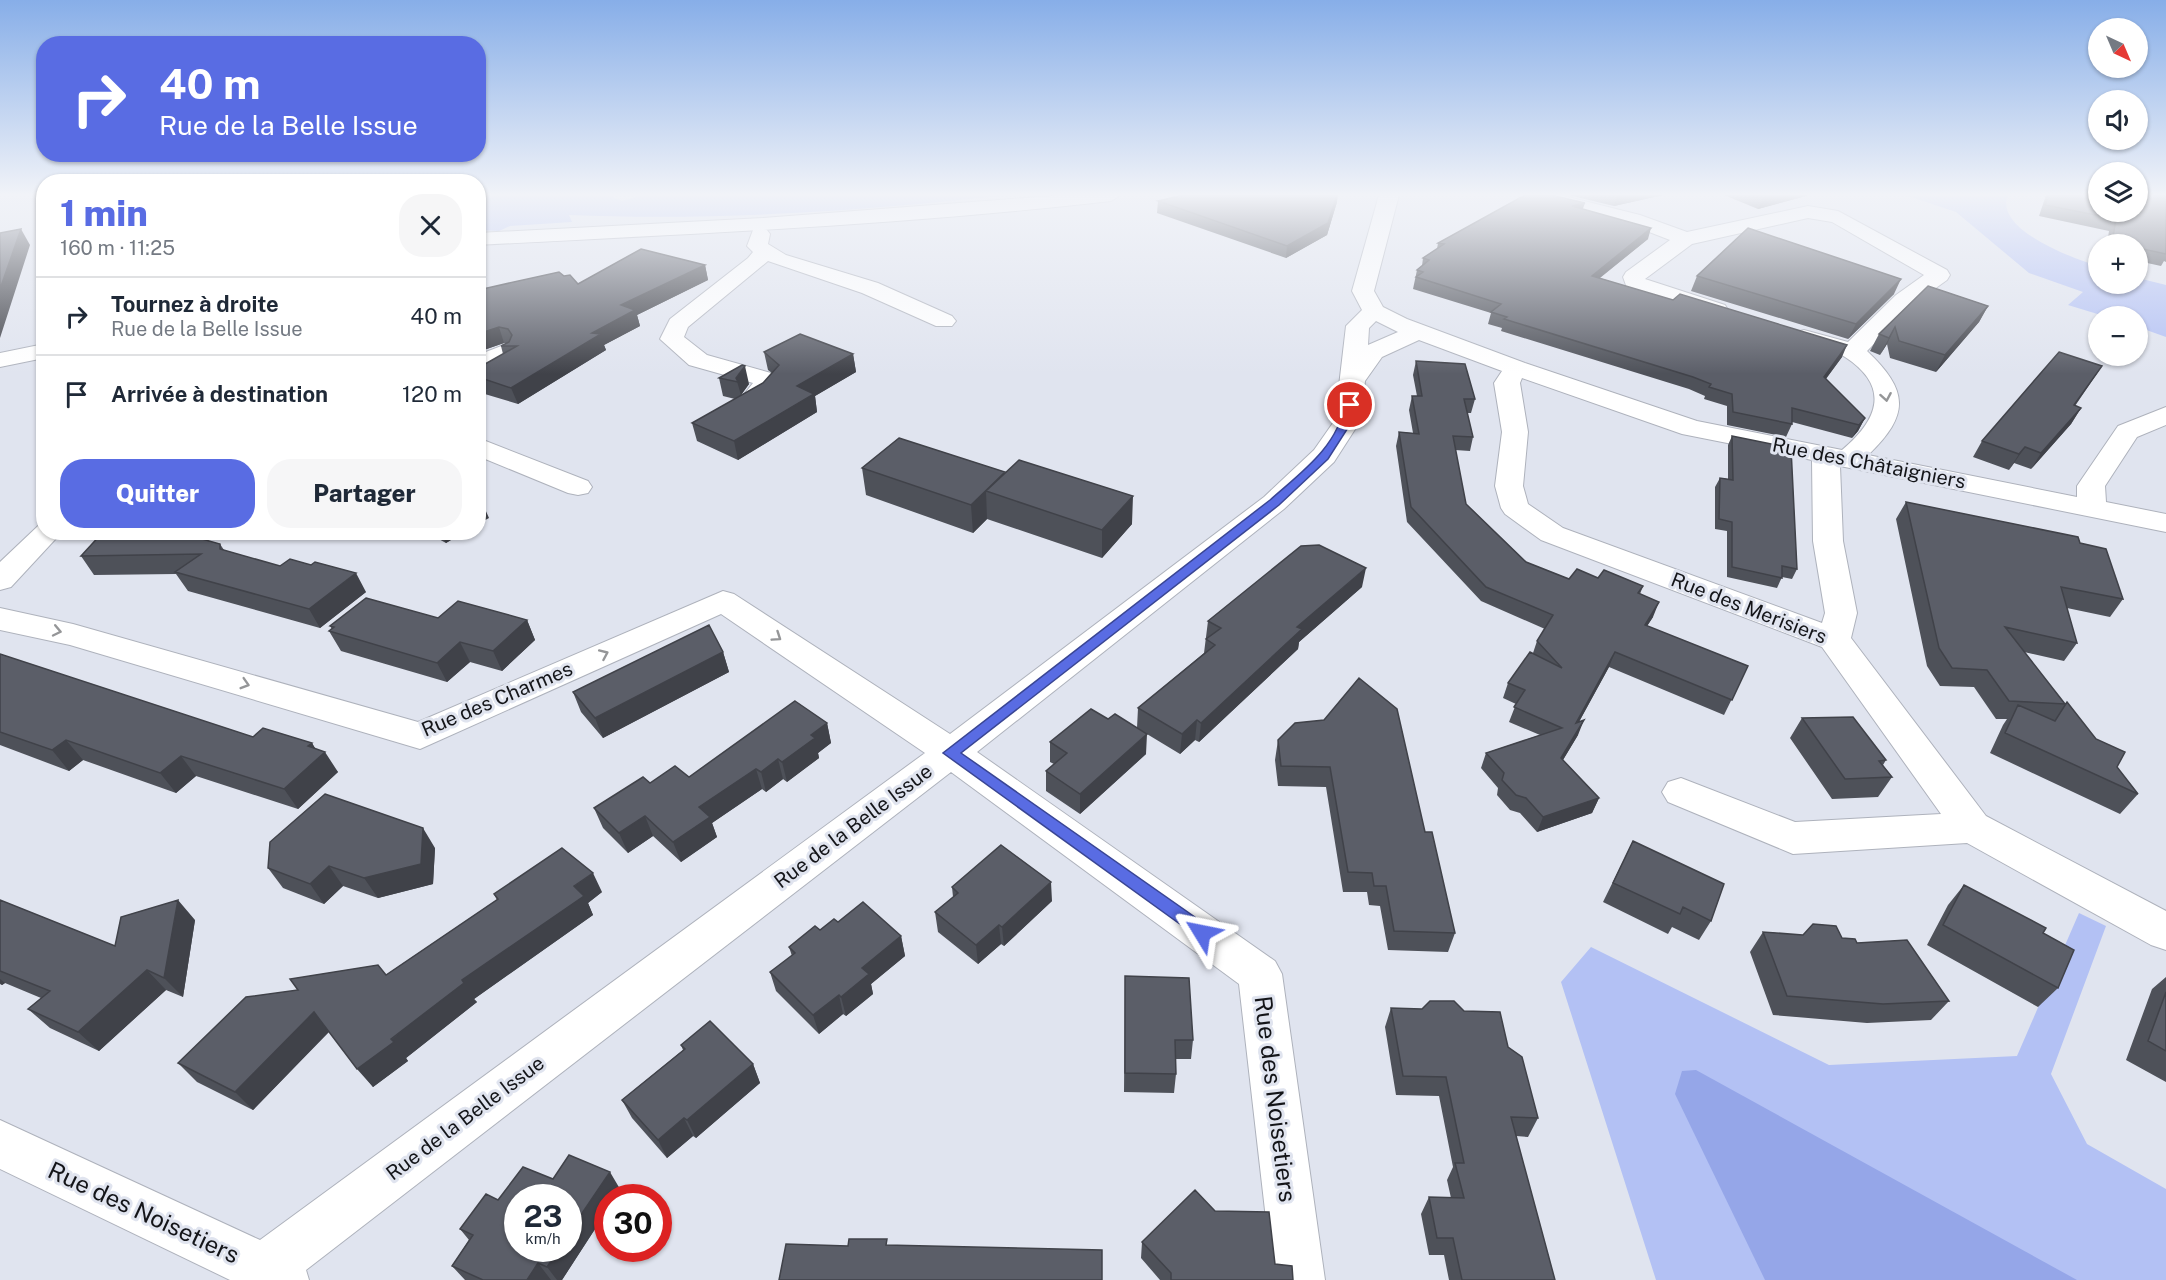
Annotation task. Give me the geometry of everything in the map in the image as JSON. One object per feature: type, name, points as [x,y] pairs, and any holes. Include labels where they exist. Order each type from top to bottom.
[{"type":"street","points":[[755,397],[767,383],[762,378],[698,360],[672,339],[678,324],[756,263],[762,255]]},
{"type":"street","points":[[772,255],[870,288],[944,321]]},
{"type":"street","points":[[1374,255],[1364,291],[1374,311]]},
{"type":"street","points":[[1664,255],[1634,277],[1635,283],[1738,317]]},
{"type":"street","points":[[1852,351],[1904,300],[1939,275],[1904,255]]},
{"type":"street","name":"Rue des Châtaigniers","points":[[1374,311],[1418,331],[1516,368],[1691,428],[2166,523]]},
{"type":"street","name":"Rue de la Belle Issue","points":[[276,1275],[1283,495],[1324,456],[1348,420],[1358,326],[1374,311]]},
{"type":"street","points":[[1353,380],[1373,352],[1418,331]]},
{"type":"street","points":[[1784,331],[1852,351],[1880,378],[1888,394],[1888,414],[1866,444],[1838,457],[1828,541],[1841,613],[1834,639]]},
{"type":"street","points":[[486,361],[504,352]]},
{"type":"street","points":[[0,360],[36,353]]},
{"type":"street","name":"Rue des Merisiers","points":[[1516,368],[1507,383],[1515,432],[1509,486],[1515,508],[1552,534],[1834,639],[1972,827],[2166,932]]},
{"type":"street","points":[[2092,507],[2091,486],[2127,432],[2166,415]]},
{"type":"street","points":[[486,449],[578,486]]},
{"type":"street","points":[[0,580],[40,540]]},
{"type":"street","name":"Rue des Charmes","points":[[0,619],[74,635],[420,736],[723,601],[951,753]]},
{"type":"street","name":"Rue des Noisetiers","points":[[951,753],[1260,974],[1299,1280]]},
{"type":"street","points":[[1682,792],[1793,838],[1972,827]]},
{"type":"street","name":"Rue des Noisetiers","points":[[0,1144],[276,1275]]},
{"type":"shaded area","points":[[2007,255],[2067,255],[2088,263],[2088,294],[2148,294],[2148,280],[2166,285],[2166,337],[2148,331],[2148,306],[2088,306],[2088,311],[2068,305],[2083,292],[2029,273]]},
{"type":"shaded area","points":[[2079,913],[2106,926],[2051,1074],[2087,1144],[2166,1189],[2166,1280],[1656,1280],[1561,982],[1591,947],[1829,1065],[2017,1056]]},
{"type":"shaded area","points":[[1696,1070],[2077,1280],[1765,1280],[1675,1094],[1682,1071]]},
{"type":"building","points":[[0,255],[12,255],[0,289]]},
{"type":"building","points":[[631,255],[664,255],[705,265],[621,305],[635,310],[592,333],[601,334],[511,388],[486,380],[486,363],[517,346],[501,346],[509,342],[512,335],[508,329],[499,327],[486,331],[486,288],[559,272],[564,276],[570,275],[578,284]]},
{"type":"building","points":[[1428,255],[1618,255],[1592,276],[1673,300],[1680,294],[1847,345],[1824,377],[1865,418],[1859,425],[1792,408],[1792,424],[1733,412],[1732,394],[1709,387],[1711,384],[1504,319],[1507,317],[1491,312],[1501,304],[1416,277],[1423,272],[1417,270],[1429,260],[1423,258]]},
{"type":"building","points":[[1720,255],[1828,255],[1901,279],[1856,324],[1697,276]]},
{"type":"building","points":[[1928,286],[1988,306],[1945,355],[1899,341],[1895,327],[1889,338],[1879,334]]},
{"type":"building","points":[[800,334],[853,354],[797,386],[814,394],[734,441],[692,423],[763,383],[779,365],[764,352]]},
{"type":"building","points":[[2059,352],[2088,361],[2088,366],[2102,366],[2074,405],[2081,408],[2041,453],[2025,447],[2019,454],[1982,441]]},
{"type":"building","points":[[1416,361],[1465,364],[1475,399],[1464,399],[1473,437],[1453,436],[1466,504],[1526,562],[1569,579],[1577,569],[1598,578],[1604,570],[1643,586],[1638,593],[1659,602],[1645,625],[1748,666],[1732,700],[1615,652],[1576,723],[1584,720],[1561,758],[1599,798],[1543,817],[1526,798],[1516,795],[1502,780],[1504,773],[1486,753],[1562,728],[1514,707],[1525,690],[1508,683],[1530,652],[1562,668],[1537,641],[1553,615],[1486,587],[1411,507],[1399,432],[1419,434],[1412,396],[1422,396]]},
{"type":"building","points":[[742,365],[745,366],[736,378],[738,382],[719,378]]},
{"type":"building","points":[[1732,436],[1791,448],[1797,569],[1782,566],[1782,578],[1732,567],[1732,522],[1719,519],[1720,478],[1733,480]]},
{"type":"building","points":[[899,438],[1005,472],[971,505],[862,468]]},
{"type":"building","points":[[1019,460],[1133,496],[1102,530],[986,491]]},
{"type":"building","points":[[1906,502],[2078,537],[2080,543],[2106,549],[2123,599],[2061,587],[2077,643],[2005,627],[2065,704],[2009,701],[1987,670],[1952,668],[1939,648]]},
{"type":"building","points":[[96,540],[206,540],[220,544],[220,549],[280,566],[290,559],[311,565],[315,562],[356,573],[309,609],[175,572],[201,554],[81,556]]},
{"type":"building","points":[[1319,545],[1366,568],[1297,627],[1302,629],[1201,723],[1197,720],[1182,734],[1138,708],[1215,645],[1206,639],[1221,628],[1208,621],[1301,546]]},
{"type":"building","points":[[366,598],[438,618],[458,601],[527,620],[493,651],[460,642],[437,663],[329,631],[334,627],[330,626]]},
{"type":"building","points":[[709,625],[723,652],[595,718],[573,692]]},
{"type":"building","points":[[0,654],[253,737],[263,728],[312,743],[308,746],[325,752],[284,789],[181,756],[160,773],[66,740],[52,750],[0,732]]},
{"type":"building","points":[[1359,678],[1397,709],[1425,832],[1432,832],[1455,933],[1394,931],[1386,886],[1374,886],[1372,873],[1348,872],[1330,767],[1281,766],[1278,740],[1295,723],[1324,720]]},
{"type":"building","points":[[795,701],[827,723],[811,735],[815,738],[782,762],[778,759],[761,772],[756,769],[699,807],[710,817],[673,842],[645,816],[619,833],[594,808],[643,777],[650,783],[675,766],[689,777]]},
{"type":"building","points":[[2067,702],[2096,739],[2125,752],[2117,767],[2138,794],[2005,733],[2018,705],[2055,721]]},
{"type":"building","points":[[1091,709],[1108,719],[1115,714],[1147,734],[1080,794],[1046,771],[1067,753],[1050,742]]},
{"type":"building","points":[[1853,717],[1886,760],[1879,761],[1892,777],[1845,779],[1802,718]]},
{"type":"building","points":[[325,794],[423,828],[421,864],[364,878],[329,866],[310,884],[268,868],[270,842]]},
{"type":"building","points":[[1633,841],[1724,884],[1711,921],[1683,907],[1680,914],[1613,883]]},
{"type":"building","points":[[1001,845],[1051,882],[1002,927],[999,925],[976,945],[935,912],[958,893],[952,887]]},
{"type":"building","points":[[562,848],[593,873],[574,886],[584,896],[462,980],[464,983],[391,1039],[394,1042],[357,1069],[314,1012],[235,1092],[178,1063],[246,997],[298,990],[290,979],[378,965],[386,975],[498,899],[494,894]]},
{"type":"building","points":[[1964,885],[2046,928],[2043,933],[2074,950],[2058,988],[1943,925]]},
{"type":"building","points":[[0,900],[115,946],[121,917],[178,900],[164,978],[147,970],[78,1032],[28,1009],[50,991],[0,971]]},
{"type":"building","points":[[863,902],[901,936],[862,968],[869,974],[841,997],[839,995],[813,1015],[770,972],[795,953],[789,947],[815,926],[820,930],[834,919],[838,922]]},
{"type":"building","points":[[1813,924],[1836,926],[1842,938],[1855,939],[1857,943],[1907,940],[1949,1001],[1883,1004],[1787,996],[1763,932],[1803,935]]},
{"type":"building","points":[[1125,976],[1189,978],[1193,1040],[1175,1040],[1176,1074],[1125,1073]]},
{"type":"building","points":[[2166,992],[2166,1051],[2148,1041]]},
{"type":"building","points":[[1430,1001],[1454,1001],[1464,1011],[1500,1012],[1508,1047],[1522,1057],[1538,1118],[1511,1117],[1555,1280],[1462,1280],[1453,1238],[1437,1238],[1429,1197],[1464,1198],[1455,1163],[1464,1163],[1446,1077],[1403,1076],[1391,1008],[1422,1009]]},
{"type":"building","points":[[710,1021],[753,1064],[687,1120],[684,1118],[658,1140],[622,1100],[685,1049],[681,1045]]},
{"type":"building","points":[[569,1155],[610,1172],[602,1184],[594,1184],[594,1196],[582,1213],[582,1184],[510,1184],[523,1167],[553,1179]]},
{"type":"building","points":[[1195,1190],[1215,1211],[1269,1212],[1275,1264],[1292,1266],[1293,1280],[1171,1280],[1171,1273],[1142,1242]]},
{"type":"building","points":[[504,1192],[504,1262],[550,1262],[547,1267],[538,1263],[527,1280],[483,1280],[452,1266],[473,1235],[460,1229],[486,1194],[498,1200]]},
{"type":"building","points":[[849,1239],[887,1239],[886,1245],[1102,1250],[1102,1280],[779,1280],[786,1244],[848,1246]]},
{"type":"route","points":[[1202,933],[951,753],[1274,503],[1324,456],[1348,420],[1350,405]]}]
